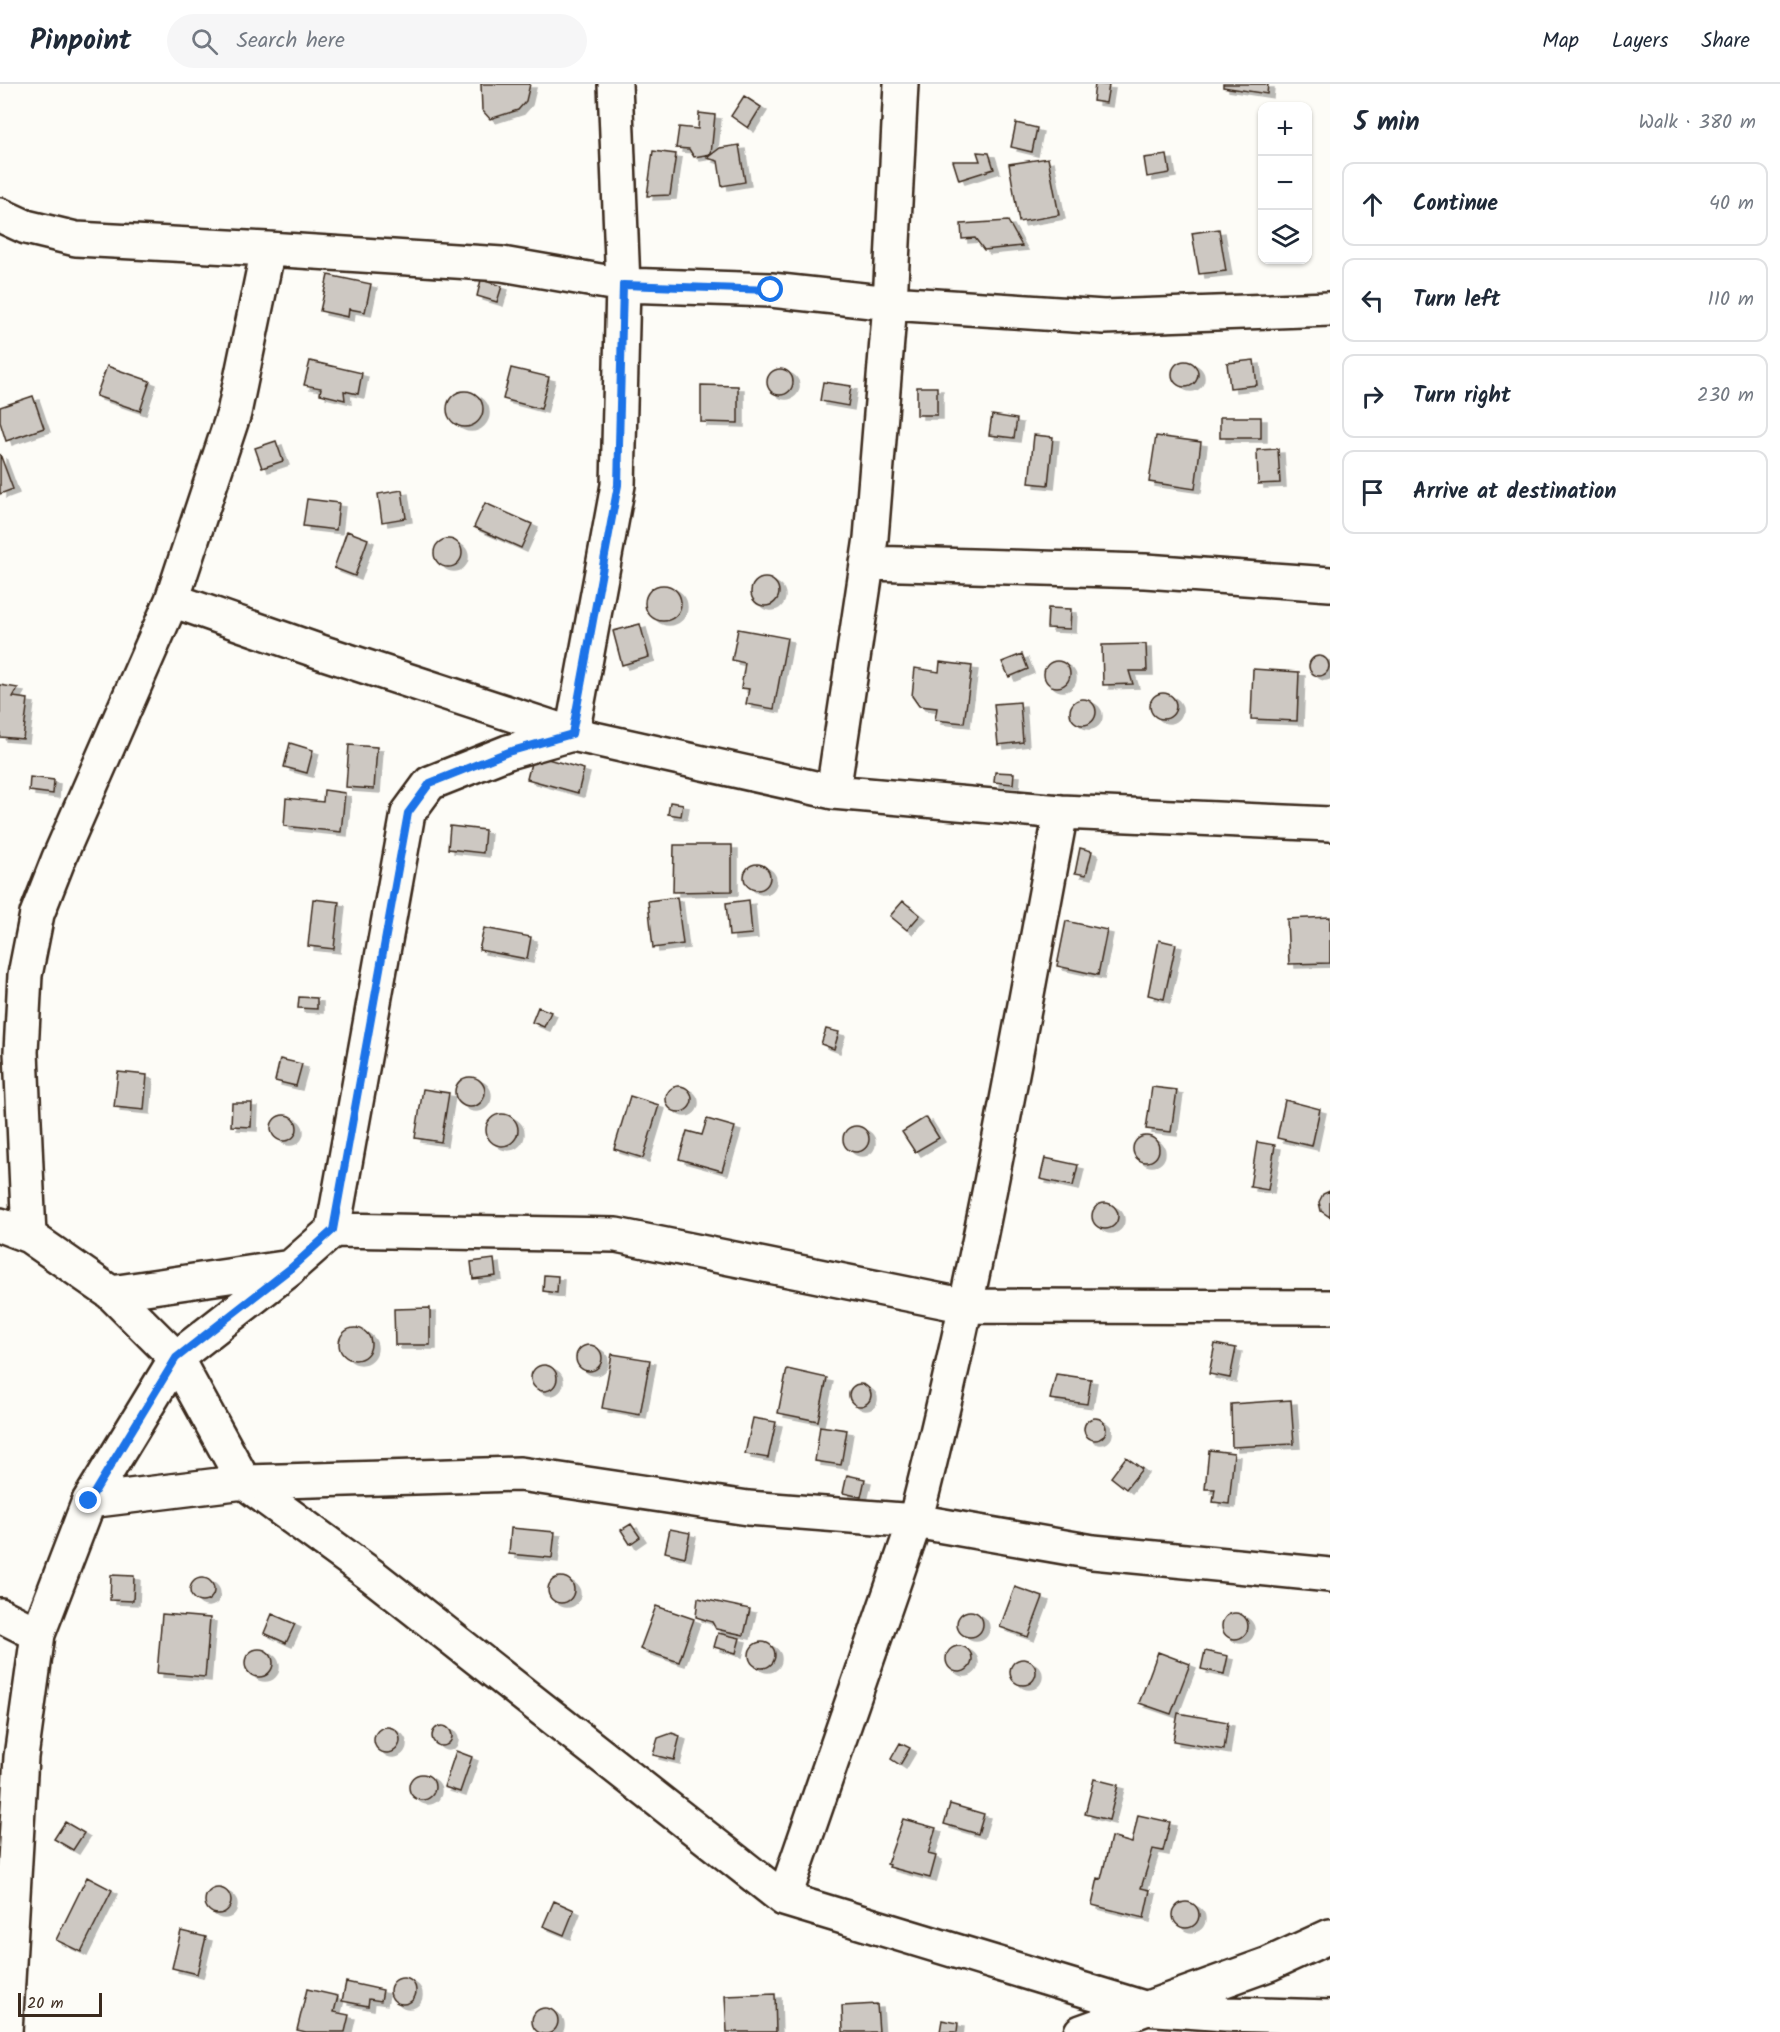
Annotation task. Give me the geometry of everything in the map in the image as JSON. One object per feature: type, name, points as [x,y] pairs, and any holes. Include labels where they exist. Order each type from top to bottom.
[{"type":"street","points":[[572,734],[618,485],[623,285],[615,84]]},
{"type":"street","points":[[833,792],[872,538],[890,303],[901,84]]},
{"type":"street","points":[[0,215],[26,228],[75,239],[502,264],[623,285],[771,290],[890,303],[1104,317],[1330,309]]},
{"type":"street","points":[[268,249],[234,413],[172,600],[59,858],[37,914],[26,975],[14,1231],[111,1293],[176,1358],[244,1482],[374,1577],[784,1899],[1144,2008],[1228,2023],[1330,2018]]},
{"type":"street","points":[[867,563],[1145,571],[1330,584]]},
{"type":"street","points":[[172,600],[321,652],[572,734],[833,792],[1061,812],[1330,824]]},
{"type":"street","points":[[3,2032],[10,1753],[38,1634],[89,1501],[176,1358],[291,1268],[333,1230],[408,813],[430,783],[508,752],[572,734]]},
{"type":"street","points":[[784,1899],[915,1521],[967,1306],[1061,812]]},
{"type":"street","points":[[333,1230],[616,1235],[967,1306],[1330,1307]]},
{"type":"street","points":[[111,1293],[291,1268]]},
{"type":"street","points":[[89,1501],[244,1482],[520,1474],[748,1508],[915,1521],[1093,1552],[1330,1575]]},
{"type":"street","points":[[0,1615],[38,1634]]},
{"type":"street","points":[[1081,2032],[1269,1964],[1330,1936]]},
{"type":"building","points":[[481,84],[530,84],[526,101],[518,110],[490,119],[482,110]]},
{"type":"building","points":[[1095,84],[1109,85],[1106,103],[1093,101]]},
{"type":"building","points":[[1223,84],[1268,84],[1267,94],[1223,87]]},
{"type":"building","points":[[744,96],[761,107],[748,128],[731,116]]},
{"type":"building","points":[[699,113],[715,115],[711,154],[694,157],[689,149],[676,148],[679,127],[698,129]]},
{"type":"building","points":[[1016,123],[1037,128],[1032,152],[1011,147]]},
{"type":"building","points":[[739,145],[745,182],[722,186],[718,161],[707,158],[720,148]]},
{"type":"building","points":[[653,151],[676,154],[670,195],[647,196]]},
{"type":"building","points":[[977,152],[989,153],[994,169],[959,180],[953,161],[980,161]]},
{"type":"building","points":[[1167,155],[1170,173],[1147,177],[1144,158]]},
{"type":"building","points":[[1048,158],[1059,215],[1019,222],[1009,164]]},
{"type":"building","points":[[1008,221],[1022,246],[984,250],[975,238],[962,239],[961,224]]},
{"type":"building","points":[[1219,229],[1226,271],[1199,274],[1192,233]]},
{"type":"building","points":[[328,275],[371,284],[365,312],[349,309],[348,317],[320,311]]},
{"type":"building","points":[[481,280],[502,286],[497,302],[477,296]]},
{"type":"building","points":[[1254,360],[1257,385],[1230,388],[1227,363]]},
{"type":"building","points":[[310,361],[362,373],[358,394],[344,391],[345,400],[320,394],[321,388],[304,385]]},
{"type":"building","points":[[1185,361],[1194,365],[1198,374],[1194,383],[1185,387],[1176,383],[1172,374],[1176,365]]},
{"type":"building","points":[[107,366],[150,381],[140,411],[96,396]]},
{"type":"building","points":[[511,368],[549,377],[541,409],[503,399]]},
{"type":"building","points":[[780,369],[789,373],[793,382],[789,391],[780,395],[771,391],[767,382],[771,373]]},
{"type":"building","points":[[823,382],[851,386],[848,406],[820,401]]},
{"type":"building","points":[[701,385],[738,386],[738,423],[701,422]]},
{"type":"building","points":[[917,387],[937,387],[937,415],[917,415]]},
{"type":"building","points":[[465,391],[478,396],[483,409],[478,422],[465,427],[452,422],[447,409],[452,396]]},
{"type":"building","points":[[33,396],[44,428],[6,441],[0,422],[0,407]]},
{"type":"building","points":[[992,415],[1017,419],[1014,438],[989,435]]},
{"type":"building","points":[[1220,417],[1261,417],[1261,438],[1220,438]]},
{"type":"building","points":[[1034,435],[1053,437],[1048,485],[1029,483]]},
{"type":"building","points":[[1156,436],[1201,442],[1195,489],[1149,482]]},
{"type":"building","points":[[276,441],[283,461],[262,468],[255,448]]},
{"type":"building","points":[[1278,449],[1280,483],[1258,484],[1257,450]]},
{"type":"building","points":[[0,454],[13,489],[0,494]]},
{"type":"building","points":[[402,490],[406,518],[382,522],[378,494]]},
{"type":"building","points":[[307,499],[339,503],[336,530],[303,526]]},
{"type":"building","points":[[485,503],[532,524],[521,548],[474,527]]},
{"type":"building","points":[[347,531],[368,539],[355,576],[334,568]]},
{"type":"building","points":[[448,539],[458,543],[462,553],[458,563],[448,567],[438,563],[434,553],[438,543]]},
{"type":"building","points":[[765,578],[775,582],[779,592],[775,602],[765,606],[755,602],[751,592],[755,582]]},
{"type":"building","points":[[663,585],[676,590],[681,603],[676,616],[663,621],[650,616],[645,603],[650,590]]},
{"type":"building","points":[[1048,608],[1071,609],[1070,629],[1047,628]]},
{"type":"building","points":[[640,624],[649,657],[622,665],[613,631]]},
{"type":"building","points":[[738,629],[787,638],[774,709],[746,704],[749,689],[741,688],[745,663],[732,660]]},
{"type":"building","points":[[1146,644],[1147,671],[1129,671],[1133,684],[1103,685],[1102,645]]},
{"type":"building","points":[[1022,654],[1028,669],[1009,677],[1002,662]]},
{"type":"building","points":[[1319,656],[1326,659],[1329,666],[1326,673],[1319,676],[1312,673],[1309,666],[1312,659]]},
{"type":"building","points":[[1057,661],[1066,665],[1070,674],[1066,683],[1057,687],[1048,683],[1044,674],[1048,665]]},
{"type":"building","points":[[940,662],[972,666],[964,723],[935,720],[937,708],[919,706],[912,696],[915,668],[939,672]]},
{"type":"building","points":[[1253,669],[1299,672],[1297,721],[1251,719]]},
{"type":"building","points":[[0,685],[18,688],[13,697],[28,699],[23,739],[0,737]]},
{"type":"building","points":[[1163,693],[1172,697],[1176,706],[1172,715],[1163,719],[1154,715],[1150,706],[1154,697]]},
{"type":"building","points":[[1083,699],[1092,703],[1096,712],[1092,721],[1083,725],[1074,721],[1070,712],[1074,703]]},
{"type":"building","points":[[1020,702],[1023,742],[998,745],[994,704]]},
{"type":"building","points":[[290,743],[313,750],[307,773],[284,767]]},
{"type":"building","points":[[349,745],[377,747],[374,789],[346,787]]},
{"type":"building","points":[[533,755],[584,769],[578,793],[527,779]]},
{"type":"building","points":[[995,772],[1014,773],[1013,784],[994,782]]},
{"type":"building","points":[[30,777],[54,780],[53,794],[29,791]]},
{"type":"building","points":[[324,790],[345,793],[341,832],[284,826],[286,798],[323,802]]},
{"type":"building","points":[[670,802],[683,804],[681,816],[668,814]]},
{"type":"building","points":[[450,826],[485,830],[483,853],[448,849]]},
{"type":"building","points":[[674,845],[732,845],[732,891],[673,892]]},
{"type":"building","points":[[1080,848],[1092,851],[1086,875],[1075,873]]},
{"type":"building","points":[[757,864],[766,868],[770,877],[766,886],[757,890],[748,886],[744,877],[748,868]]},
{"type":"building","points":[[677,897],[683,944],[653,948],[648,901]]},
{"type":"building","points":[[313,899],[339,902],[334,949],[308,946]]},
{"type":"building","points":[[749,900],[752,934],[729,936],[726,903]]},
{"type":"building","points":[[903,901],[920,915],[907,930],[890,916]]},
{"type":"building","points":[[1330,917],[1330,963],[1289,964],[1287,919]]},
{"type":"building","points":[[1066,921],[1107,930],[1098,975],[1057,966]]},
{"type":"building","points":[[484,928],[531,937],[527,959],[479,950]]},
{"type":"building","points":[[1159,940],[1176,944],[1164,999],[1148,995]]},
{"type":"building","points":[[299,997],[317,998],[317,1009],[298,1008]]},
{"type":"building","points":[[538,1007],[551,1012],[544,1027],[532,1022]]},
{"type":"building","points":[[826,1029],[839,1032],[834,1049],[821,1044]]},
{"type":"building","points":[[280,1059],[302,1064],[296,1086],[275,1081]]},
{"type":"building","points":[[118,1072],[147,1075],[144,1110],[114,1107]]},
{"type":"building","points":[[470,1077],[480,1082],[485,1092],[480,1102],[470,1107],[460,1102],[455,1092],[460,1082]]},
{"type":"building","points":[[679,1086],[688,1090],[692,1099],[688,1108],[679,1112],[670,1108],[666,1099],[670,1090]]},
{"type":"building","points":[[1152,1087],[1177,1090],[1171,1132],[1146,1129]]},
{"type":"building","points":[[423,1089],[449,1093],[441,1142],[415,1138]]},
{"type":"building","points":[[630,1096],[659,1105],[643,1158],[614,1149]]},
{"type":"building","points":[[1285,1100],[1320,1109],[1312,1146],[1277,1138]]},
{"type":"building","points":[[232,1103],[252,1103],[251,1127],[231,1126]]},
{"type":"building","points":[[502,1114],[513,1119],[518,1130],[513,1141],[502,1146],[491,1141],[486,1130],[491,1119]]},
{"type":"building","points":[[284,1115],[293,1119],[297,1128],[293,1137],[284,1141],[275,1137],[271,1128],[275,1119]]},
{"type":"building","points":[[926,1117],[939,1138],[915,1152],[902,1132]]},
{"type":"building","points":[[707,1119],[735,1127],[722,1171],[679,1159],[687,1131],[702,1135]]},
{"type":"building","points":[[856,1126],[865,1130],[869,1139],[865,1148],[856,1152],[847,1148],[843,1139],[847,1130]]},
{"type":"building","points":[[1146,1136],[1155,1140],[1159,1149],[1155,1158],[1146,1162],[1137,1158],[1133,1149],[1137,1140]]},
{"type":"building","points":[[1257,1142],[1275,1145],[1268,1190],[1250,1187]]},
{"type":"building","points":[[1045,1158],[1078,1165],[1073,1186],[1040,1179]]},
{"type":"building","points":[[1330,1191],[1330,1217],[1321,1211],[1319,1202],[1323,1194]]},
{"type":"building","points":[[1105,1203],[1114,1207],[1118,1216],[1114,1225],[1105,1229],[1096,1225],[1092,1216],[1096,1207]]},
{"type":"building","points":[[494,1259],[496,1276],[473,1279],[471,1262]]},
{"type":"building","points":[[544,1275],[558,1276],[557,1293],[543,1291]]},
{"type":"building","points":[[430,1308],[430,1345],[395,1345],[394,1309]]},
{"type":"building","points":[[355,1328],[366,1333],[371,1344],[366,1355],[355,1360],[344,1355],[339,1344],[344,1333]]},
{"type":"building","points":[[1215,1344],[1236,1348],[1230,1378],[1209,1374]]},
{"type":"building","points":[[589,1345],[598,1349],[602,1358],[598,1367],[589,1371],[580,1367],[576,1358],[580,1349]]},
{"type":"building","points":[[612,1354],[650,1360],[640,1415],[602,1408]]},
{"type":"building","points":[[544,1365],[553,1369],[557,1378],[553,1387],[544,1391],[535,1387],[531,1378],[535,1369]]},
{"type":"building","points":[[787,1369],[827,1378],[818,1421],[778,1413]]},
{"type":"building","points":[[1056,1374],[1091,1379],[1087,1404],[1050,1399]]},
{"type":"building","points":[[860,1384],[868,1387],[871,1395],[868,1403],[860,1406],[852,1403],[849,1395],[852,1387]]},
{"type":"building","points":[[1291,1400],[1294,1444],[1232,1447],[1231,1404]]},
{"type":"building","points":[[753,1418],[776,1422],[768,1458],[745,1454]]},
{"type":"building","points":[[1095,1418],[1103,1421],[1106,1429],[1103,1437],[1095,1440],[1087,1437],[1084,1429],[1087,1421]]},
{"type":"building","points":[[820,1426],[847,1430],[841,1465],[815,1461]]},
{"type":"building","points":[[1209,1450],[1234,1453],[1229,1504],[1213,1502],[1215,1489],[1205,1489]]},
{"type":"building","points":[[1126,1457],[1142,1469],[1126,1489],[1111,1477]]},
{"type":"building","points":[[847,1475],[865,1479],[861,1497],[843,1493]]},
{"type":"building","points":[[631,1524],[640,1537],[630,1544],[621,1530]]},
{"type":"building","points":[[511,1528],[555,1532],[552,1558],[509,1554]]},
{"type":"building","points":[[670,1529],[690,1533],[685,1557],[665,1552]]},
{"type":"building","points":[[111,1575],[134,1576],[133,1601],[110,1600]]},
{"type":"building","points":[[561,1577],[570,1581],[574,1590],[570,1599],[561,1603],[552,1599],[548,1590],[552,1581]]},
{"type":"building","points":[[202,1578],[211,1581],[214,1590],[211,1599],[202,1602],[193,1599],[190,1590],[193,1581]]},
{"type":"building","points":[[1015,1587],[1043,1597],[1028,1637],[1000,1627]]},
{"type":"building","points":[[698,1598],[750,1609],[744,1635],[716,1629],[712,1622],[696,1617]]},
{"type":"building","points":[[656,1606],[694,1619],[679,1662],[640,1649]]},
{"type":"building","points":[[970,1611],[979,1615],[983,1624],[979,1633],[970,1637],[961,1633],[957,1624],[961,1615]]},
{"type":"building","points":[[1235,1613],[1244,1617],[1248,1626],[1244,1635],[1235,1639],[1226,1635],[1222,1626],[1226,1617]]},
{"type":"building","points":[[162,1614],[210,1618],[205,1677],[157,1673]]},
{"type":"building","points":[[272,1614],[295,1624],[286,1643],[264,1633]]},
{"type":"building","points":[[718,1633],[740,1638],[736,1653],[714,1647]]},
{"type":"building","points":[[762,1642],[771,1646],[775,1655],[771,1664],[762,1668],[753,1664],[749,1655],[753,1646]]},
{"type":"building","points":[[959,1646],[968,1650],[972,1659],[968,1668],[959,1672],[950,1668],[946,1659],[950,1650]]},
{"type":"building","points":[[259,1649],[269,1653],[273,1663],[269,1673],[259,1677],[249,1673],[245,1663],[249,1653]]},
{"type":"building","points":[[1205,1651],[1228,1656],[1224,1674],[1201,1669]]},
{"type":"building","points":[[1158,1652],[1190,1664],[1171,1714],[1139,1703]]},
{"type":"building","points":[[1023,1659],[1032,1663],[1036,1672],[1032,1681],[1023,1685],[1014,1681],[1010,1672],[1014,1663]]},
{"type":"building","points":[[1178,1713],[1228,1722],[1224,1750],[1173,1741]]},
{"type":"building","points":[[442,1726],[449,1729],[452,1736],[449,1743],[442,1746],[435,1743],[432,1736],[435,1729]]},
{"type":"building","points":[[387,1727],[396,1731],[400,1740],[396,1749],[387,1753],[378,1749],[374,1740],[378,1731]]},
{"type":"building","points":[[672,1733],[680,1736],[674,1760],[653,1755],[658,1738]]},
{"type":"building","points":[[900,1743],[910,1748],[900,1765],[891,1759]]},
{"type":"building","points":[[456,1751],[472,1757],[460,1792],[444,1787]]},
{"type":"building","points":[[422,1774],[431,1778],[435,1787],[431,1796],[422,1800],[413,1796],[409,1787],[413,1778]]},
{"type":"building","points":[[1094,1779],[1118,1785],[1109,1820],[1085,1814]]},
{"type":"building","points":[[950,1804],[984,1814],[978,1834],[944,1824]]},
{"type":"building","points":[[1138,1815],[1170,1822],[1163,1851],[1153,1849],[1141,1888],[1150,1890],[1144,1918],[1092,1905],[1111,1837],[1132,1843]]},
{"type":"building","points":[[903,1819],[936,1828],[928,1854],[936,1856],[930,1878],[889,1867],[890,1865],[887,1864]]},
{"type":"building","points":[[65,1822],[84,1833],[73,1850],[54,1839]]},
{"type":"building","points":[[87,1877],[112,1890],[81,1952],[56,1940]]},
{"type":"building","points":[[218,1888],[227,1892],[231,1901],[227,1910],[218,1914],[209,1910],[205,1901],[209,1892]]},
{"type":"building","points":[[554,1901],[574,1910],[564,1935],[543,1926]]},
{"type":"building","points":[[1186,1902],[1195,1906],[1199,1915],[1195,1924],[1186,1928],[1177,1924],[1173,1915],[1177,1906]]},
{"type":"building","points":[[181,1931],[206,1937],[197,1974],[172,1968]]},
{"type":"building","points":[[403,1978],[412,1982],[416,1991],[412,2000],[403,2004],[394,2000],[390,1991],[394,1982]]},
{"type":"building","points":[[346,1982],[383,1990],[381,2001],[369,1999],[368,2006],[342,2001]]},
{"type":"building","points":[[307,1989],[338,1996],[334,2012],[349,2015],[345,2032],[297,2030]]},
{"type":"building","points":[[775,1994],[776,2032],[727,2032],[725,1996]]},
{"type":"building","points":[[877,2004],[879,2032],[843,2032],[842,2006]]},
{"type":"building","points":[[540,2009],[550,2009],[557,2016],[557,2026],[550,2033],[540,2033],[533,2026],[533,2016]]},
{"type":"building","points":[[942,2020],[958,2023],[957,2032],[940,2032]]},
{"type":"route","points":[[89,1501],[176,1358],[291,1268],[333,1230],[408,813],[430,783],[508,752],[572,734],[618,485],[623,285],[771,290]]}]
